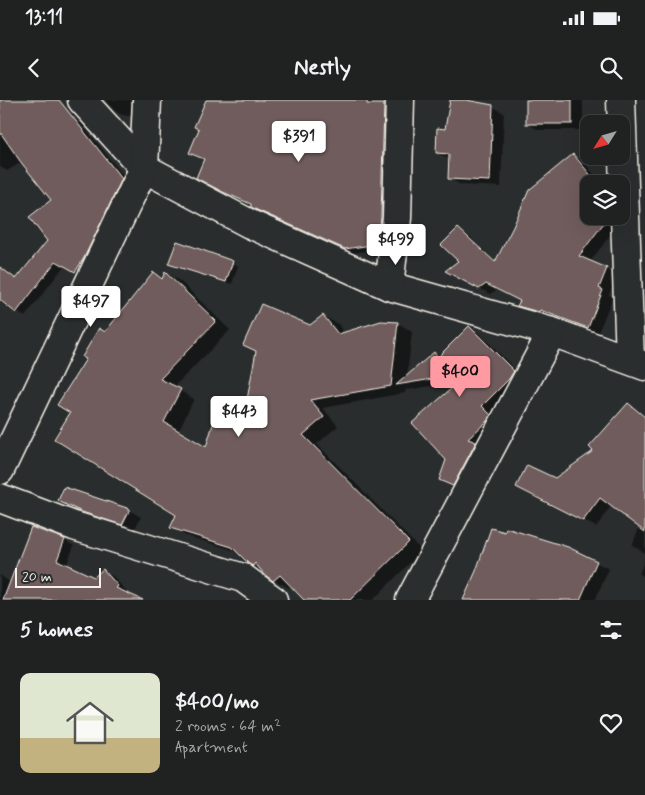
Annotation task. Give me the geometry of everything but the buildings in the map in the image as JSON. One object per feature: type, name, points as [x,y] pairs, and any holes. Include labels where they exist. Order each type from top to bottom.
[{"type":"street","points":[[82,100],[144,168],[250,224],[389,286],[552,332],[637,363],[621,100]]},
{"type":"street","points":[[0,470],[144,168],[147,100]]},
{"type":"street","points":[[389,286],[397,218],[400,100]]},
{"type":"street","points":[[410,600],[552,332]]},
{"type":"street","points":[[0,498],[74,526],[244,578],[273,600]]}]
